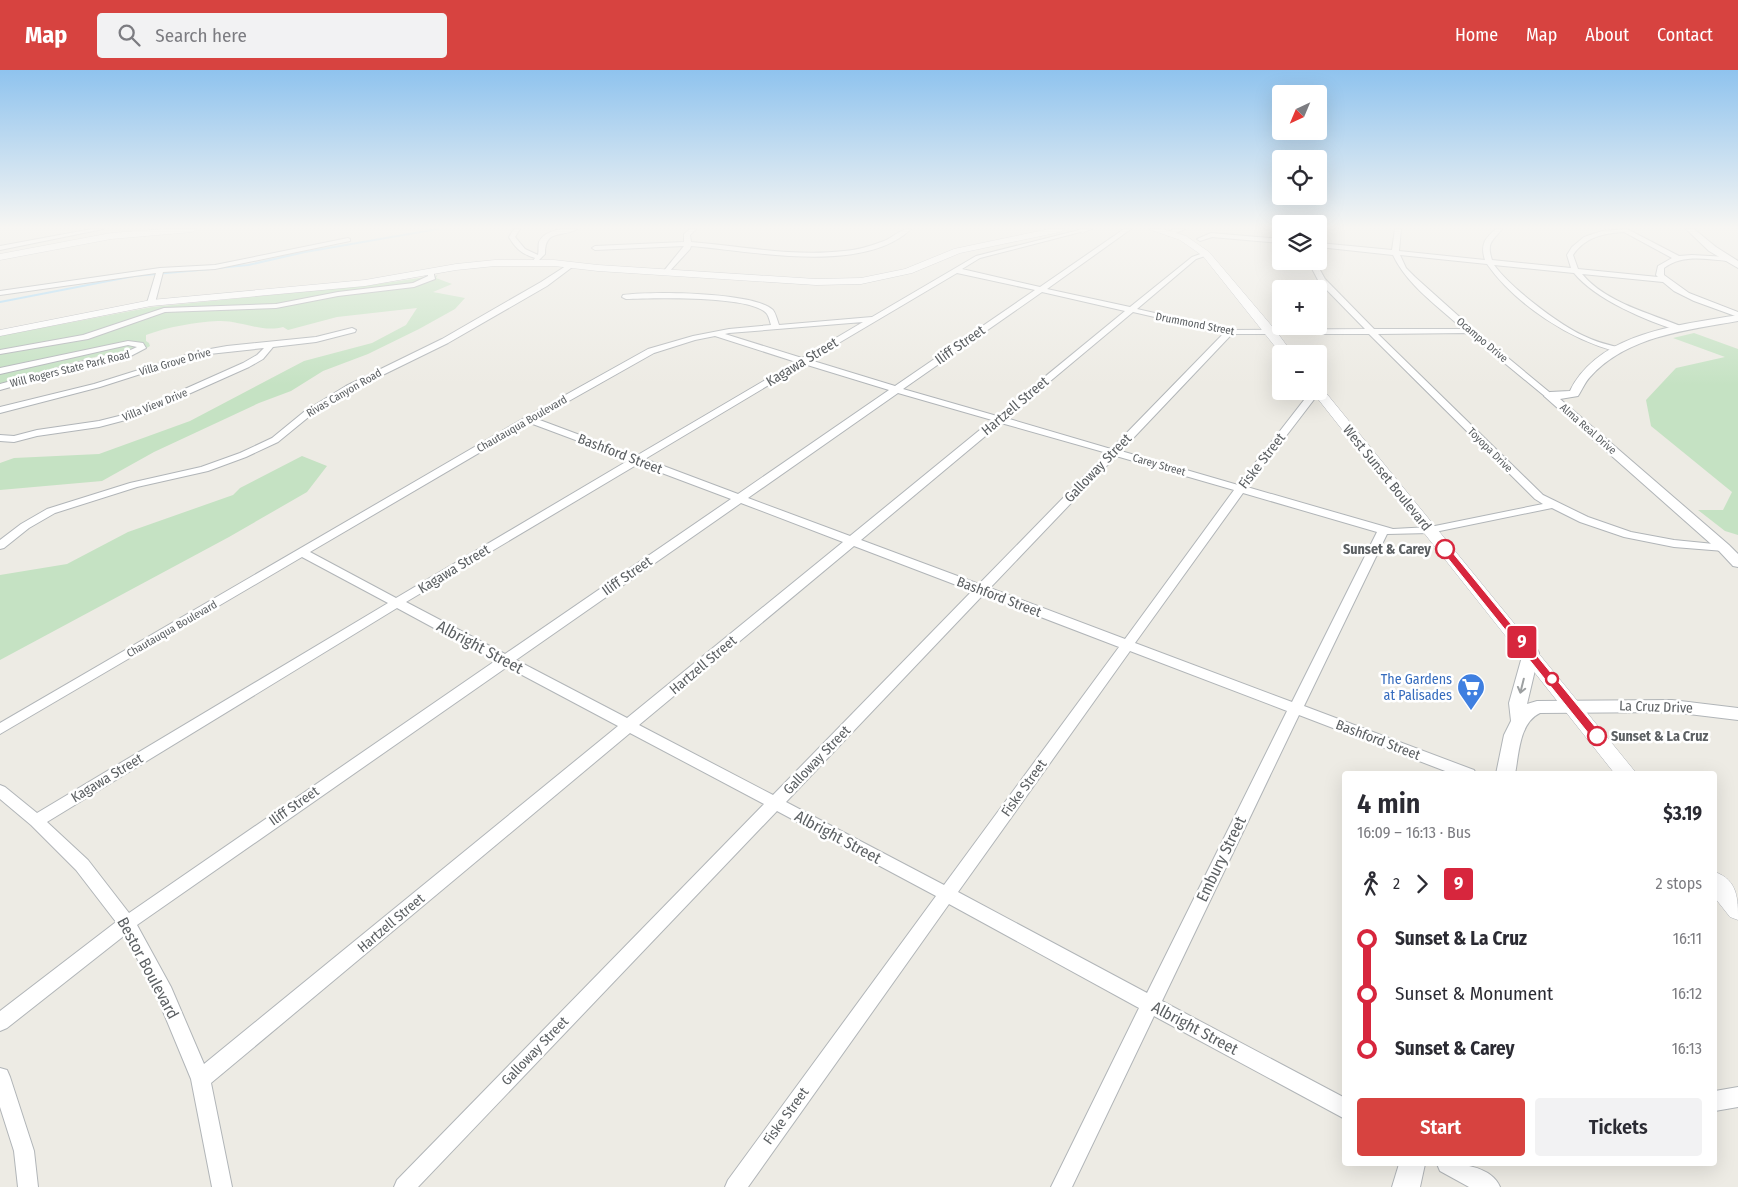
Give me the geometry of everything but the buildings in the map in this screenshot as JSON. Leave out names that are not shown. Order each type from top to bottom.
[{"type":"main road","points":[[0,333],[151,303],[376,281]]},
{"type":"main road","points":[[803,281],[855,281]]},
{"type":"main road","points":[[1229,281],[1272,333]]},
{"type":"main road","name":"West Sunset Boulevard","points":[[1324,400],[1531,653],[1624,771]]},
{"type":"main road","points":[[1717,883],[1738,910]]},
{"type":"street","points":[[0,293],[94,281]]},
{"type":"street","points":[[151,303],[157,281]]},
{"type":"street","name":"Will Rogers State Park Road","points":[[0,352],[85,337],[164,310],[276,306],[338,294],[414,285],[425,281]]},
{"type":"street","name":"Rivas Canyon Road","points":[[0,546],[25,526],[51,511],[134,485],[204,469],[275,440],[308,413],[349,388],[445,341],[502,306],[548,281]]},
{"type":"street","name":"Chautauqua Boulevard","points":[[0,729],[638,357],[677,342],[713,333],[775,326],[874,319],[937,281]]},
{"type":"street","name":"Drummond Street","points":[[1003,281],[1230,332],[1272,333]]},
{"type":"street","name":"Iliff Street","points":[[0,1022],[126,923],[1054,281]]},
{"type":"street","name":"Hartzell Street","points":[[201,1079],[1166,281]]},
{"type":"street","name":"Toyopa Drive","points":[[1323,281],[1539,497],[1592,524],[1634,537],[1724,548]]},
{"type":"street","name":"Ocampo Drive","points":[[1414,281],[1470,331],[1550,396]]},
{"type":"street","points":[[1503,281],[1574,334],[1618,350]]},
{"type":"street","points":[[1585,281],[1601,294],[1680,329]]},
{"type":"street","points":[[1667,281],[1687,294],[1738,316]]},
{"type":"street","points":[[626,296],[701,296],[741,301],[769,311],[775,326]]},
{"type":"street","name":"Alma Real Drive","points":[[1550,396],[1574,394],[1586,374],[1618,350],[1662,332],[1738,316]]},
{"type":"street","name":"Kagawa Street","points":[[36,821],[396,603],[874,319]]},
{"type":"street","name":"Villa Grove Drive","points":[[0,410],[70,393],[195,354],[321,340],[352,330]]},
{"type":"street","name":"Drummond Street","points":[[1327,332],[1470,331]]},
{"type":"street","name":"Galloway Street","points":[[404,1187],[1230,332]]},
{"type":"street","name":"Carey Street","points":[[713,333],[897,390],[1383,530],[1393,532],[1430,530],[1552,505]]},
{"type":"street","name":"Will Rogers State Park Road","points":[[0,371],[57,360],[117,345],[136,343],[142,348],[122,357],[84,364],[0,387]]},
{"type":"street","name":"Villa View Drive","points":[[0,438],[14,439],[37,433],[109,422],[134,415],[246,365],[260,357],[269,347]]},
{"type":"street","points":[[1574,394],[1578,399],[1588,429]]},
{"type":"street","name":"Alma Real Drive","points":[[1550,396],[1724,548],[1738,563]]},
{"type":"street","name":"Fiske Street","points":[[735,1187],[1240,489],[1310,400]]},
{"type":"street","name":"Bashford Street","points":[[529,419],[1461,771]]},
{"type":"street","name":"Embury Street","points":[[1061,1187],[1294,708],[1383,530]]},
{"type":"street","name":"Albright Street","points":[[303,553],[946,894],[1342,1107]]},
{"type":"street","points":[[1506,771],[1519,720],[1518,703],[1531,653]]},
{"type":"street","name":"La Cruz Drive","points":[[1519,720],[1530,709],[1537,707],[1573,706],[1672,706],[1738,714]]},
{"type":"street","name":"Bestor Boulevard","points":[[0,791],[36,821],[82,865],[126,923],[165,993],[201,1079],[222,1187]]},
{"type":"street","points":[[1717,882],[1738,892]]},
{"type":"street","points":[[0,1077],[24,1151],[28,1187]]},
{"type":"street","points":[[1717,1101],[1738,1097]]},
{"type":"street","points":[[1406,1187],[1411,1166]]},
{"type":"street","points":[[1451,1166],[1490,1187]]},
{"type":"green space","points":[[398,281],[444,281],[452,284],[433,292],[465,298],[455,309],[419,329],[368,354],[323,371],[291,391],[259,403],[154,452],[102,481],[0,490],[0,463],[14,458],[99,454],[190,421],[304,361],[372,343],[406,325],[417,308],[337,317],[288,330],[283,327],[267,328],[226,321],[182,325],[146,335],[146,341],[150,346],[137,354],[124,353],[89,358],[0,384],[0,336],[152,307]]},
{"type":"green space","points":[[1694,333],[1738,349],[1738,535],[1725,531],[1698,510],[1723,510],[1732,492],[1651,426],[1646,400],[1676,368],[1725,357],[1673,338]]},
{"type":"green space","points":[[302,456],[327,466],[307,492],[229,537],[0,660],[0,575],[67,564],[128,532],[233,495],[240,488]]},
{"type":"waterway","points":[[0,302],[108,281]]},
{"type":"bus line","name":"9","points":[[1445,549],[1597,736]]},
{"type":"place","name":"Sunset & Carey","points":[[1445,549]]},
{"type":"place","name":"The Gardens at Palisades","points":[[1471,711]]},
{"type":"place","name":"Sunset & La Cruz","points":[[1597,736]]}]
